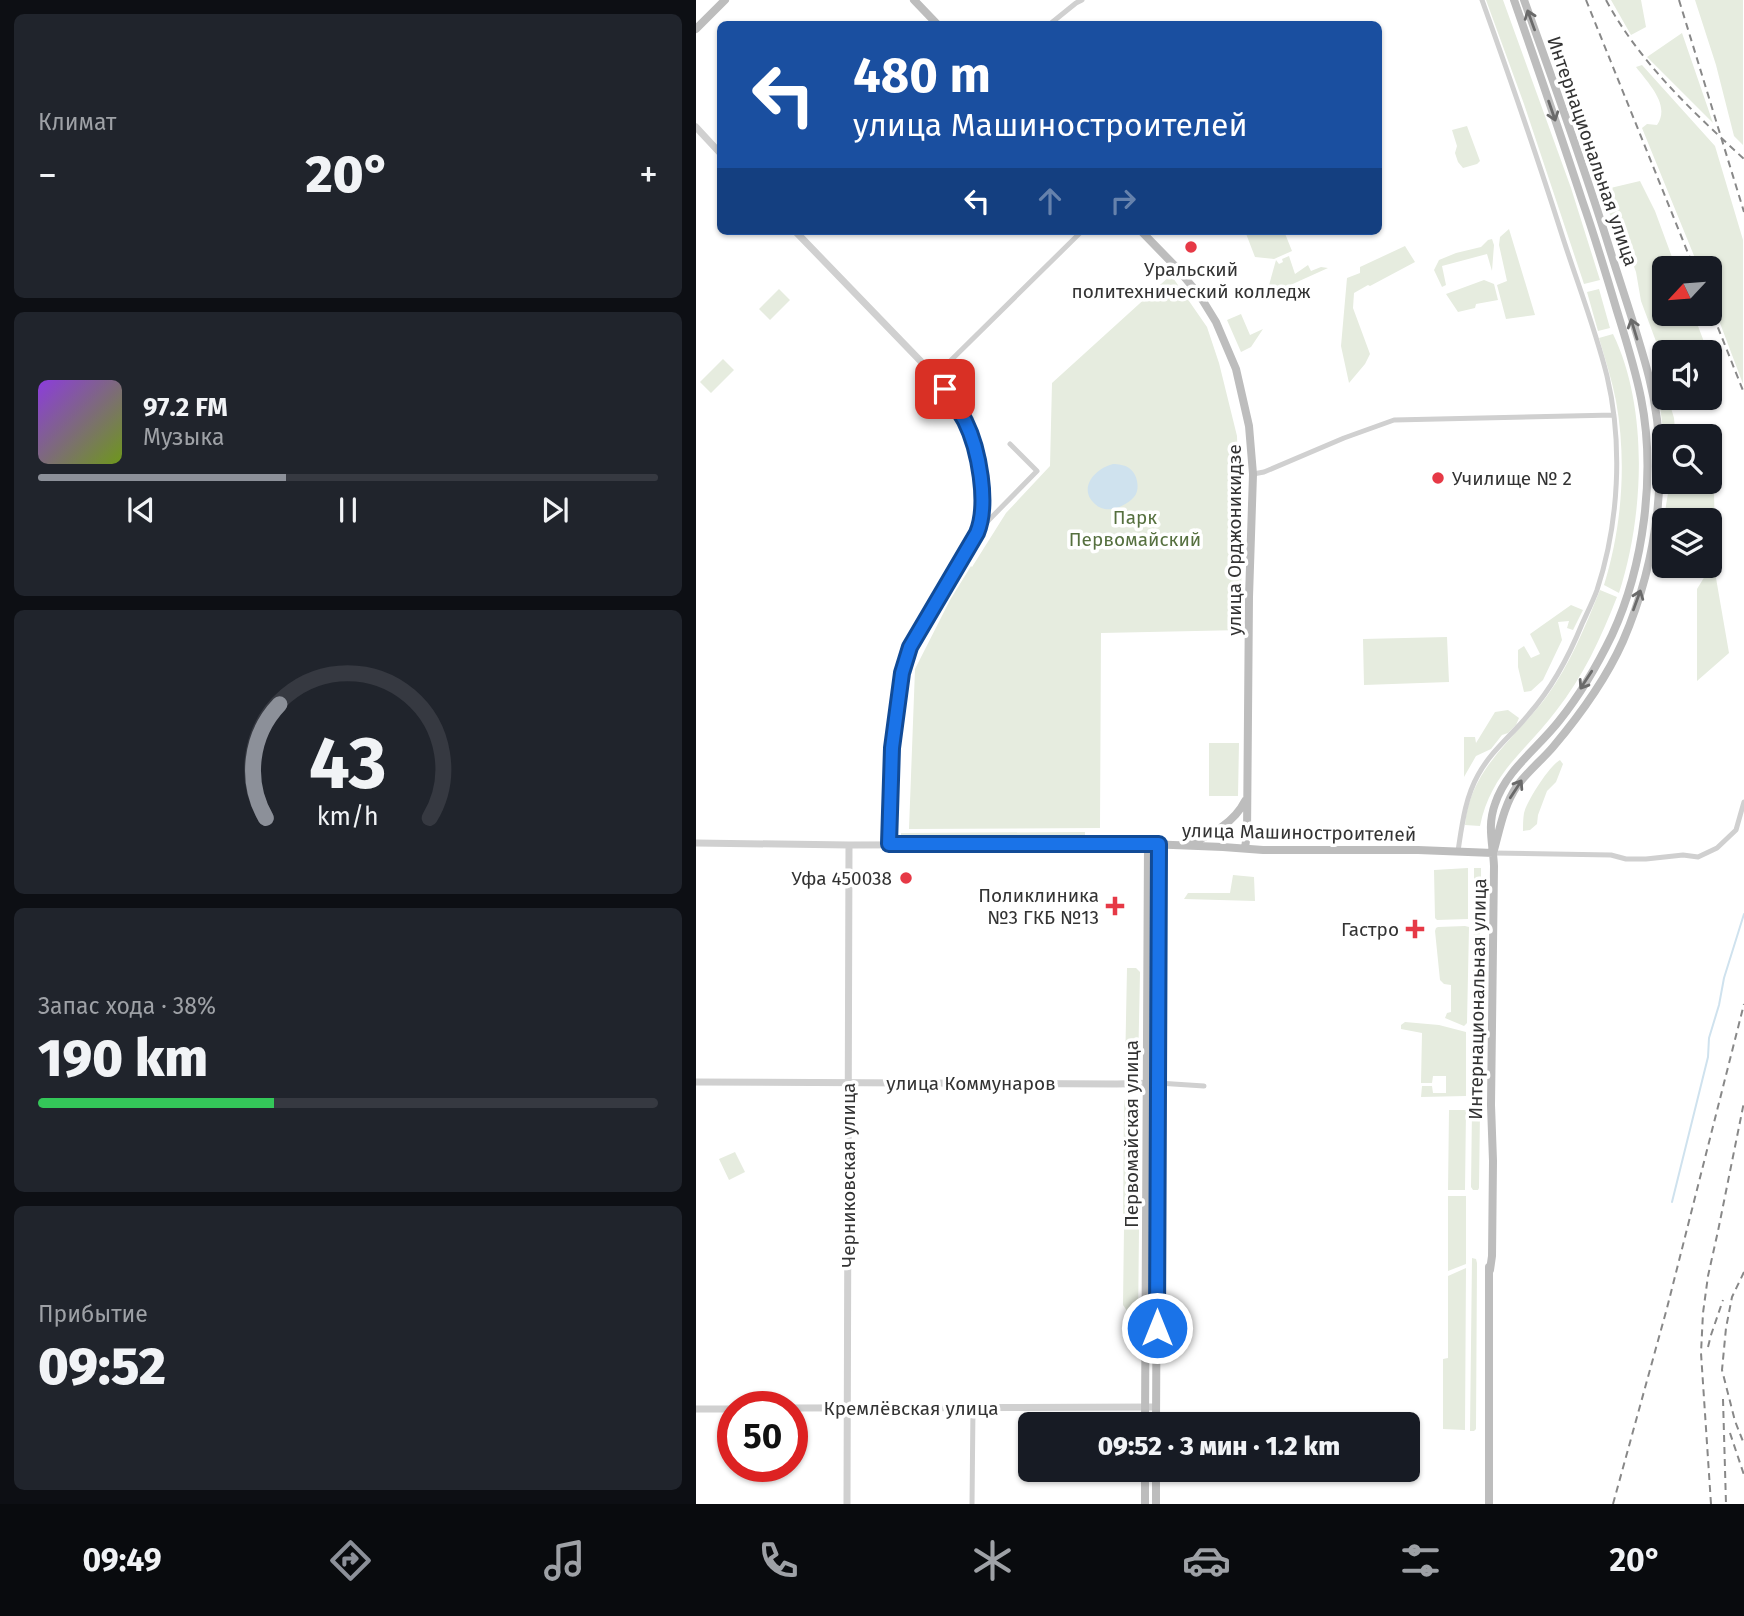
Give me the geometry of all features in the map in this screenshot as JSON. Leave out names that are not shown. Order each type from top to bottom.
[{"type":"main road","points":[[696,29],[725,0]]},
{"type":"main road","name":"Интернациональная улица","points":[[1489,1504],[1493,853],[1489,827],[1495,803],[1508,779],[1559,721],[1590,675],[1611,636],[1635,569],[1646,497],[1647,455],[1641,400],[1630,352],[1596,241],[1514,0]]},
{"type":"main road","name":"Интернациональная улица","points":[[1493,853],[1506,807],[1518,785],[1569,727],[1601,682],[1623,641],[1646,575],[1659,504],[1658,445],[1649,378],[1583,165],[1524,0]]},
{"type":"main road","points":[[919,2],[935,21]]},
{"type":"main road","name":"улица Орджоникидзе","points":[[1145,235],[1200,296],[1216,322],[1236,369],[1249,426],[1253,474],[1245,848]]},
{"type":"main road","points":[[1188,845],[1224,826],[1247,799]]},
{"type":"main road","name":"улица Машиностроителей","points":[[1148,844],[1263,850],[1493,853]]},
{"type":"main road","name":"Первомайская улица","points":[[1145,1412],[1148,844]]},
{"type":"main road","name":"Первомайская улица","points":[[1156,1412],[1159,844]]},
{"type":"main road","points":[[1145,1482],[1145,1504]]},
{"type":"main road","points":[[1156,1482],[1156,1504]]},
{"type":"street","points":[[1054,21],[1082,0]]},
{"type":"street","points":[[1458,851],[1467,801],[1477,776],[1489,756],[1551,686],[1573,647],[1596,592],[1614,507],[1616,461],[1614,415],[1595,335],[1522,112],[1482,0]]},
{"type":"street","points":[[696,127],[717,150]]},
{"type":"street","points":[[799,235],[935,376],[966,423],[982,483],[982,522],[910,647],[902,673],[892,748],[889,844]]},
{"type":"street","points":[[935,376],[1078,235]]},
{"type":"street","points":[[1253,474],[1394,420],[1614,415]]},
{"type":"street","points":[[977,533],[1037,471],[1010,444]]},
{"type":"street","name":"улица Машиностроителей","points":[[1493,853],[1611,855],[1626,859],[1683,855],[1698,857],[1717,848],[1736,830],[1744,802]]},
{"type":"street","name":"улица Машиностроителей","points":[[696,843],[1148,844]]},
{"type":"street","name":"Черниковская улица","points":[[847,1504],[849,845]]},
{"type":"street","name":"улица Коммунаров","points":[[696,1082],[1158,1083],[1204,1086]]},
{"type":"street","points":[[972,1504],[974,1407]]},
{"type":"street","name":"Кремлёвская улица","points":[[808,1408],[1156,1407]]},
{"type":"street","points":[[696,1409],[717,1409]]},
{"type":"green space","points":[[1486,0],[1503,0],[1571,188],[1600,280],[1584,284]]},
{"type":"green space","points":[[1611,0],[1641,0],[1646,27],[1631,35]]},
{"type":"green space","points":[[1695,0],[1743,0],[1743,145],[1734,136],[1716,65]]},
{"type":"green space","points":[[1682,33],[1713,123],[1647,57]]},
{"type":"green space","points":[[1642,65],[1715,146],[1743,240],[1743,384],[1721,326],[1722,256],[1694,256],[1642,128],[1647,124],[1657,125],[1661,117],[1660,102],[1636,67]]},
{"type":"green space","points":[[1467,126],[1480,161],[1463,168],[1455,153],[1457,146],[1452,130]]},
{"type":"green space","points":[[1640,181],[1655,211],[1672,256],[1652,256],[1652,326],[1698,326],[1703,340],[1655,340],[1641,301],[1636,272],[1622,234],[1607,210],[1602,190]]},
{"type":"green space","points":[[1509,229],[1535,315],[1506,319],[1497,285],[1507,281],[1499,245],[1500,237]]},
{"type":"green space","points":[[1247,235],[1286,235],[1292,251],[1274,259],[1255,257]]},
{"type":"green space","points":[[1492,239],[1492,271],[1487,254],[1442,266],[1446,285],[1442,287],[1434,270],[1439,260],[1481,247]]},
{"type":"green space","points":[[1405,246],[1415,262],[1354,293],[1353,308],[1370,354],[1349,383],[1341,346],[1347,278],[1360,273],[1360,267]]},
{"type":"green space","points":[[1289,256],[1295,274],[1308,265],[1311,271],[1321,267],[1328,268],[1266,296],[1276,260],[1279,264]]},
{"type":"green space","name":"Парк Первомайский","points":[[1171,275],[1207,327],[1237,436],[1243,630],[1101,633],[1100,828],[909,829],[915,669],[950,600],[1006,513],[1050,466],[1052,383]]},
{"type":"green space","points":[[1484,280],[1494,284],[1498,300],[1476,304],[1475,308],[1458,312],[1446,294]]},
{"type":"green space","points":[[779,289],[790,300],[770,320],[759,309]]},
{"type":"green space","points":[[1599,289],[1610,328],[1598,331],[1587,292]]},
{"type":"green space","points":[[1241,314],[1250,335],[1263,329],[1251,347],[1241,352],[1227,320]]},
{"type":"green space","points":[[1613,334],[1625,363],[1633,395],[1639,462],[1634,530],[1619,593],[1604,585],[1619,517],[1622,471],[1616,401],[1599,338]]},
{"type":"green space","points":[[723,359],[734,370],[711,393],[700,382]]},
{"type":"green space","points":[[1660,410],[1672,410],[1675,424],[1662,424]]},
{"type":"green space","points":[[1668,494],[1714,494],[1714,508],[1666,508]]},
{"type":"green space","points":[[1704,578],[1716,578],[1729,653],[1697,681],[1697,589]]},
{"type":"green space","points":[[1600,590],[1617,597],[1583,671],[1556,711],[1501,776],[1485,807],[1480,826],[1465,825],[1475,787],[1496,755],[1555,684],[1576,645]]},
{"type":"green space","points":[[1571,605],[1583,610],[1573,630],[1567,628],[1569,621],[1558,622],[1562,640],[1543,680],[1531,691],[1524,692],[1518,667],[1518,650],[1524,646],[1531,658],[1540,654],[1530,634]]},
{"type":"green space","points":[[1447,637],[1449,682],[1364,685],[1363,639]]},
{"type":"green space","points":[[1508,710],[1519,718],[1516,725],[1502,735],[1491,749],[1476,756],[1464,777],[1464,737],[1475,737],[1476,743],[1495,712]]},
{"type":"green space","points":[[1209,743],[1239,743],[1238,796],[1209,796]]},
{"type":"green space","points":[[1560,760],[1563,764],[1556,782],[1547,791],[1537,824],[1530,830],[1523,831],[1524,813],[1529,800]]},
{"type":"green space","points":[[1085,832],[1085,837],[901,838],[901,833]]},
{"type":"green space","points":[[1468,868],[1468,919],[1437,920],[1434,870]]},
{"type":"green space","points":[[1474,868],[1481,868],[1481,919],[1474,919]]},
{"type":"green space","points":[[1233,875],[1254,877],[1255,901],[1184,899],[1188,893],[1230,893]]},
{"type":"green space","points":[[1474,925],[1480,927],[1478,1026],[1472,1027]]},
{"type":"green space","points":[[1438,927],[1469,927],[1467,1023],[1464,1026],[1445,1018],[1447,1013],[1451,1012],[1451,985],[1440,980],[1435,931]]},
{"type":"green space","points":[[1127,968],[1136,968],[1140,972],[1138,1070],[1125,1070]]},
{"type":"green space","points":[[1405,1022],[1439,1025],[1466,1032],[1466,1096],[1421,1097],[1422,1086],[1432,1086],[1433,1093],[1446,1093],[1446,1076],[1433,1076],[1432,1083],[1421,1083],[1422,1033],[1401,1029]]},
{"type":"green space","points":[[1472,1033],[1478,1034],[1479,1037],[1480,1091],[1476,1094],[1471,1094]]},
{"type":"green space","points":[[1124,1100],[1139,1101],[1138,1224],[1123,1224]]},
{"type":"green space","points":[[1472,1109],[1480,1111],[1478,1190],[1471,1187]]},
{"type":"green space","points":[[1449,1110],[1466,1110],[1465,1190],[1448,1190]]},
{"type":"green space","points":[[735,1152],[745,1172],[729,1180],[719,1159]]},
{"type":"green space","points":[[1448,1196],[1466,1196],[1466,1264],[1448,1271]]},
{"type":"green space","points":[[1124,1228],[1139,1228],[1138,1327],[1123,1305]]},
{"type":"green space","points":[[1472,1258],[1476,1259],[1477,1263],[1476,1429],[1470,1431]]},
{"type":"green space","points":[[1466,1268],[1465,1430],[1443,1429],[1443,1359],[1448,1358],[1448,1276]]},
{"type":"water","points":[[1113,464],[1132,470],[1137,481],[1137,490],[1126,504],[1104,509],[1090,498],[1088,485],[1095,474]]},
{"type":"waterway","points":[[1672,1202],[1708,1057],[1709,1038],[1744,914]]},
{"type":"railway","points":[[1586,0],[1689,256]]},
{"type":"railway","points":[[1606,0],[1635,45],[1668,85],[1744,159]]},
{"type":"railway","points":[[1679,0],[1744,212]]},
{"type":"railway","points":[[1717,326],[1744,393]]},
{"type":"railway","points":[[1613,1504],[1667,1308],[1744,1004]]},
{"type":"railway","points":[[1711,1504],[1701,1353],[1703,1313],[1708,1276],[1744,1102]]},
{"type":"railway","points":[[1744,1272],[1732,1297],[1722,1370],[1744,1444]]},
{"type":"railway","points":[[1708,1347],[1723,1300]]},
{"type":"railway","points":[[1723,1399],[1726,1504]]},
{"type":"railway","points":[[1730,1433],[1744,1475]]},
{"type":"place","name":"Уральский политехнический колледж","points":[[1191,247]]},
{"type":"place","name":"Училище № 2","points":[[1438,478]]},
{"type":"place","name":"Уфа 450038","points":[[906,878]]},
{"type":"place","name":"Поликлиника №3 ГКБ №13","points":[[1115,906]]},
{"type":"place","name":"Гастро","points":[[1415,929]]},
{"type":"route","points":[[945,389],[966,423],[973,444],[982,483],[982,522],[910,647],[902,673],[892,748],[889,844],[1159,844],[1157,1328]]}]
